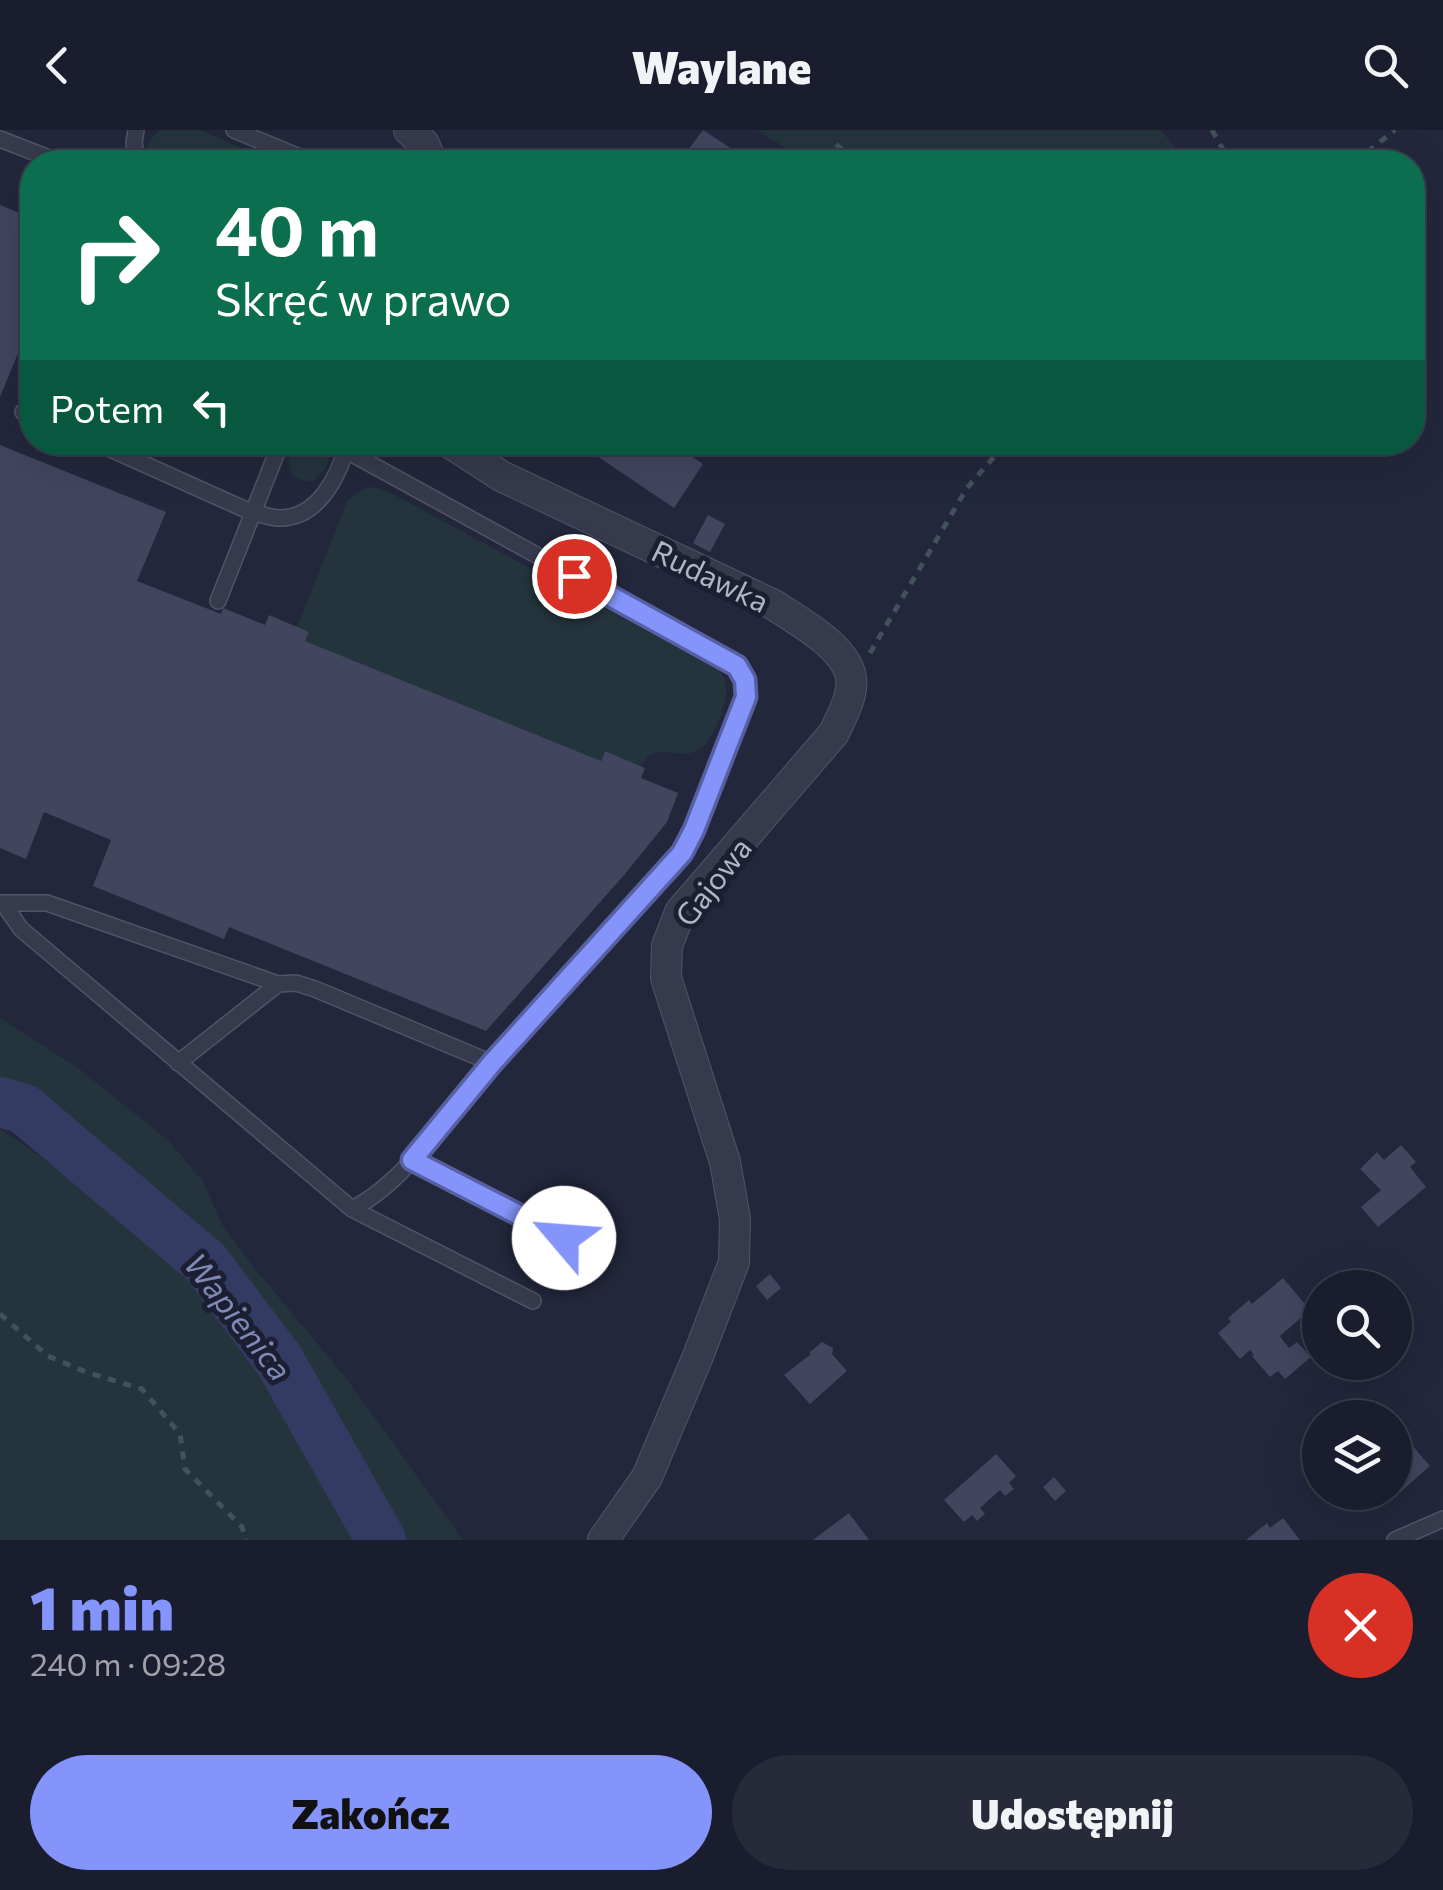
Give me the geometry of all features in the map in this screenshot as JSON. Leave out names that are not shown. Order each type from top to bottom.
[{"type":"street","points":[[408,130],[427,150]]},
{"type":"street","name":"Rudawka","points":[[468,455],[500,476],[774,605],[835,649],[850,674]]},
{"type":"street","name":"Gajowa","points":[[603,1540],[647,1477],[734,1262],[735,1219],[724,1162],[666,978],[666,946],[680,912],[834,732],[848,701],[850,674]]},
{"type":"lane","points":[[234,130],[283,150]]},
{"type":"lane","points":[[0,139],[28,150]]},
{"type":"lane","points":[[124,455],[253,513],[276,518],[291,516],[316,504],[328,492],[342,455]]},
{"type":"lane","points":[[218,601],[276,455]]},
{"type":"lane","points":[[352,1209],[392,1182],[492,1063],[682,853],[746,697],[745,680],[737,666],[362,455]]},
{"type":"lane","points":[[1,903],[47,902],[278,984],[296,983],[315,989],[492,1063]]},
{"type":"lane","points":[[1,903],[21,929],[352,1209],[533,1301]]},
{"type":"lane","points":[[178,1063],[278,984]]},
{"type":"lane","points":[[412,1160],[564,1238]]},
{"type":"lane","points":[[1395,1540],[1443,1519]]},
{"type":"path","points":[[1370,150],[1396,130]]},
{"type":"path","points":[[836,144],[843,150]]},
{"type":"path","points":[[850,674],[869,654],[967,488],[996,455]]},
{"type":"path","points":[[0,1314],[48,1356],[142,1390],[180,1434],[184,1469],[242,1527],[246,1540]]},
{"type":"shaded area","points":[[159,130],[201,130],[245,150],[147,150]]},
{"type":"shaded area","points":[[757,130],[1161,130],[1177,150],[789,150]]},
{"type":"shaded area","points":[[330,455],[326,468],[314,481],[293,475],[290,458]]},
{"type":"shaded area","points":[[374,487],[719,670],[726,683],[725,701],[704,746],[691,753],[653,753],[641,766],[605,751],[601,761],[305,641],[309,632],[297,627],[347,502]]},
{"type":"shaded area","points":[[0,1018],[78,1068],[169,1141],[204,1183],[221,1223],[346,1378],[463,1540],[398,1540],[300,1358],[224,1256],[100,1143],[28,1094],[0,1084]]},
{"type":"shaded area","points":[[0,1129],[95,1194],[177,1268],[255,1353],[356,1540],[0,1540]]},
{"type":"building","points":[[703,130],[732,149],[731,150],[688,150]]},
{"type":"building","points":[[0,205],[20,213],[20,348],[0,397]]},
{"type":"building","points":[[0,445],[166,512],[137,581],[221,614],[223,608],[265,625],[269,615],[309,632],[305,641],[601,761],[605,751],[645,768],[641,778],[678,793],[667,822],[486,1031],[229,927],[224,939],[93,886],[111,840],[44,812],[26,859],[0,848]]},
{"type":"building","points":[[595,455],[690,455],[703,464],[674,508]]},
{"type":"building","points":[[708,515],[725,524],[710,552],[693,543]]},
{"type":"building","points":[[1401,1145],[1416,1162],[1410,1167],[1426,1187],[1378,1227],[1361,1207],[1381,1190],[1360,1169],[1377,1152],[1384,1160]]},
{"type":"building","points":[[770,1274],[781,1288],[767,1300],[756,1286]]},
{"type":"building","points":[[1283,1278],[1302,1301],[1302,1317],[1280,1336],[1289,1348],[1297,1342],[1302,1347],[1302,1365],[1285,1379],[1278,1371],[1270,1377],[1250,1350],[1240,1359],[1218,1333],[1249,1300],[1252,1304]]},
{"type":"building","points":[[822,1342],[833,1348],[832,1354],[847,1371],[810,1404],[784,1375]]},
{"type":"building","points":[[1412,1445],[1430,1466],[1412,1482]]},
{"type":"building","points":[[996,1454],[1016,1476],[1009,1483],[1014,1489],[1005,1496],[1000,1490],[980,1508],[985,1514],[977,1521],[972,1515],[964,1522],[944,1500]]},
{"type":"building","points":[[1054,1477],[1066,1491],[1055,1501],[1043,1487]]},
{"type":"building","points":[[849,1513],[869,1540],[813,1540]]},
{"type":"building","points":[[1283,1518],[1300,1540],[1246,1540],[1267,1523],[1270,1528]]},
{"type":"waterway","name":"Wapienica","points":[[0,1102],[24,1109],[205,1262],[279,1360],[381,1540]]},
{"type":"route","points":[[564,1238],[412,1160],[492,1063],[682,853],[746,697],[745,680],[737,666],[574,576]]}]
